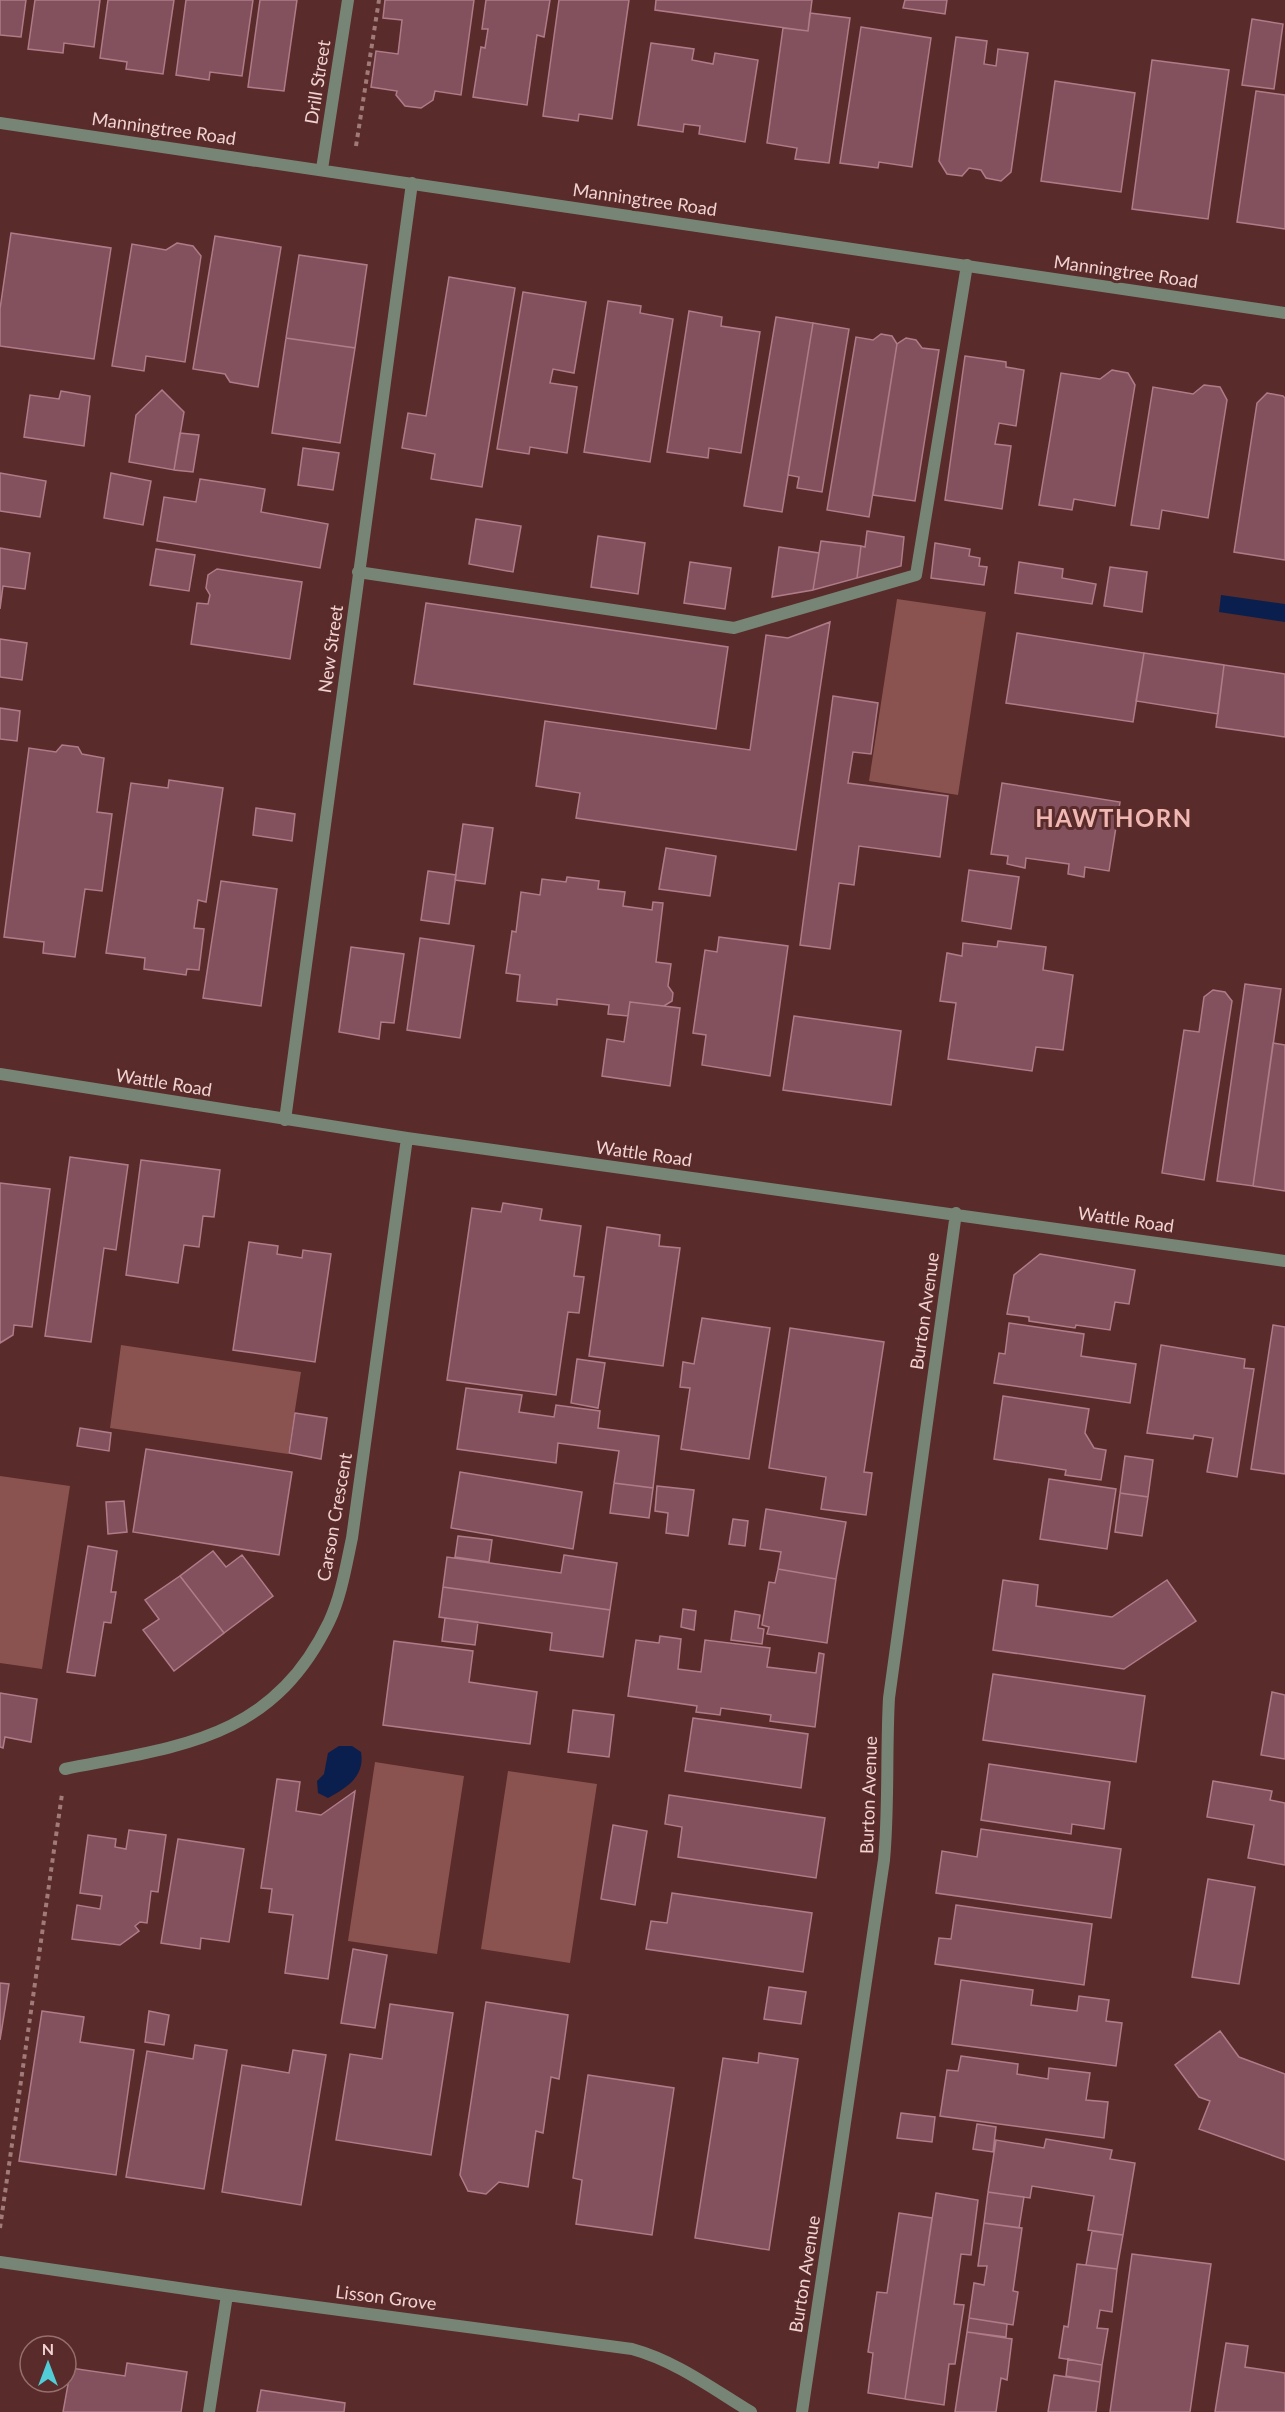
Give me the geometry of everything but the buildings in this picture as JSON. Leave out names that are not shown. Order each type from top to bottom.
[{"type":"street","name":"Drill Street","points":[[322,169],[348,0]]},
{"type":"street","name":"Manningtree Road","points":[[0,123],[1285,313]]},
{"type":"street","name":"New Street","points":[[285,1120],[412,183]]},
{"type":"street","points":[[358,572],[734,628],[916,575],[966,265]]},
{"type":"street","name":"Wattle Road","points":[[0,1074],[407,1138],[956,1213],[1285,1261]]},
{"type":"street","name":"Carson Crescent","points":[[65,1769],[180,1746],[213,1734],[260,1710],[282,1692],[309,1659],[330,1621],[343,1580],[352,1538],[407,1138]]},
{"type":"street","name":"Burton Avenue","points":[[802,2412],[884,1860],[888,1815],[887,1739],[890,1698],[956,1213]]},
{"type":"street","name":"Lisson Grove","points":[[0,2262],[632,2349],[669,2362],[751,2412]]},
{"type":"street","points":[[209,2412],[227,2295]]},
{"type":"path","points":[[356,146],[379,0]]},
{"type":"path","points":[[0,2228],[65,1769]]},
{"type":"shaded area","points":[[897,599],[986,612],[958,795],[869,781]]},
{"type":"shaded area","points":[[121,1345],[301,1372],[288,1454],[110,1428]]},
{"type":"shaded area","points":[[0,1476],[70,1486],[42,1669],[0,1663]]},
{"type":"shaded area","points":[[375,1762],[464,1776],[437,1954],[348,1941]]},
{"type":"shaded area","points":[[508,1771],[597,1784],[570,1963],[481,1949]]},
{"type":"water","points":[[1221,595],[1285,604],[1285,622],[1219,612]]},
{"type":"water","points":[[339,1746],[352,1746],[361,1752],[362,1760],[354,1780],[328,1798],[318,1793],[317,1781],[324,1774],[328,1753]]},
{"type":"district","name":"HAWTHORN","points":[[1114,817]]}]
